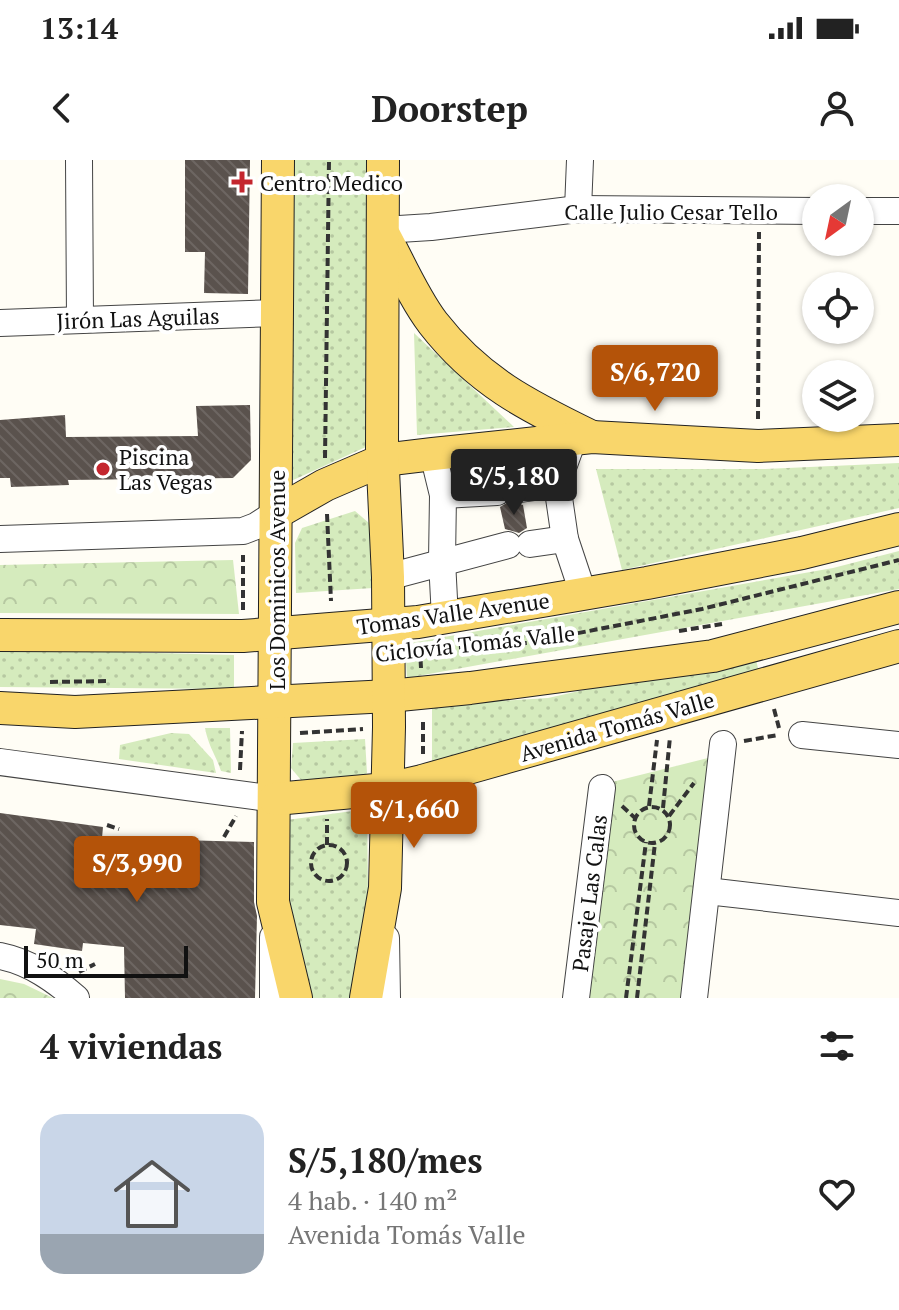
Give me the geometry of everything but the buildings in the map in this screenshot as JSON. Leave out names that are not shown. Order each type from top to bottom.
[{"type":"main road","name":"Los Dominicos Avenue","points":[[278,160],[273,902],[296,998]]},
{"type":"main road","points":[[366,998],[385,888],[388,577],[383,460],[383,160]]},
{"type":"main road","points":[[383,232],[432,322],[477,372],[582,439]]},
{"type":"main road","points":[[276,513],[325,485],[383,460],[433,454],[582,439],[758,446],[899,440]]},
{"type":"main road","name":"Tomas Valle Avenue","points":[[0,635],[275,635],[388,625],[445,618],[802,553],[899,529]]},
{"type":"main road","points":[[0,708],[75,712],[275,701],[388,682],[713,656],[899,607]]},
{"type":"main road","name":"Avenida Tomás Valle","points":[[275,799],[387,789],[899,646]]},
{"type":"street","points":[[79,160],[80,320]]},
{"type":"street","points":[[578,209],[580,160]]},
{"type":"street","name":"Calle Julio Cesar Tello","points":[[383,232],[578,209],[802,211]]},
{"type":"street","points":[[874,211],[899,211]]},
{"type":"street","name":"Jirón Las Aguilas","points":[[0,323],[277,313]]},
{"type":"street","points":[[582,439],[557,484],[565,539],[583,593]]},
{"type":"street","points":[[433,454],[443,495],[445,618]]},
{"type":"street","points":[[443,495],[557,484]]},
{"type":"street","points":[[0,539],[243,531],[276,513]]},
{"type":"street","points":[[388,577],[442,561],[565,539]]},
{"type":"street","points":[[802,735],[899,745]]},
{"type":"street","points":[[694,998],[723,744]]},
{"type":"street","name":"Avenida Tomás Valle","points":[[0,762],[275,799]]},
{"type":"street","name":"Pasaje Las Calas","points":[[576,998],[602,788]]},
{"type":"street","points":[[385,888],[387,998]]},
{"type":"street","points":[[707,891],[899,913]]},
{"type":"street","points":[[273,902],[273,998]]},
{"type":"street","points":[[0,956],[20,960],[67,990]]},
{"type":"path","points":[[329,160],[325,485],[331,601]]},
{"type":"path","points":[[758,446],[759,210]]},
{"type":"path","points":[[243,615],[244,541]]},
{"type":"path","points":[[671,633],[733,622]]},
{"type":"path","points":[[419,641],[422,675]]},
{"type":"path","name":"Ciclovía Tomás Valle","points":[[388,682],[421,667]]},
{"type":"path","points":[[45,682],[121,681]]},
{"type":"path","points":[[649,807],[666,712]]},
{"type":"path","points":[[663,810],[666,712]]},
{"type":"path","points":[[422,768],[423,715]]},
{"type":"path","points":[[240,780],[241,725]]},
{"type":"path","points":[[288,734],[366,729]]},
{"type":"path","points":[[723,744],[781,734],[802,735]]},
{"type":"path","points":[[649,807],[663,810],[669,816],[671,827],[666,838],[655,843],[646,842],[637,835],[634,824],[638,812],[649,807]]},
{"type":"path","points":[[327,809],[327,845]]},
{"type":"path","points":[[224,837],[235,816]]},
{"type":"path","points":[[107,825],[119,829]]},
{"type":"path","points":[[626,998],[646,842]]},
{"type":"path","points":[[637,998],[655,843]]},
{"type":"path","points":[[327,845],[338,847],[347,860],[341,877],[330,881],[318,877],[310,861],[316,850],[327,845]]},
{"type":"green space","points":[[291,160],[368,160],[368,446],[291,481]]},
{"type":"green space","points":[[414,333],[514,427],[417,435]]},
{"type":"green space","points":[[899,463],[899,508],[622,570],[596,469],[765,469]]},
{"type":"green space","points":[[355,511],[369,523],[373,588],[296,593],[295,543],[302,528]]},
{"type":"green space","points":[[899,551],[899,589],[407,678],[405,644],[833,568]]},
{"type":"green space","points":[[233,560],[239,614],[0,613],[0,565]]},
{"type":"green space","points":[[0,649],[234,655],[234,689],[0,687]]},
{"type":"green space","points":[[754,652],[759,672],[432,767],[432,705],[548,698]]},
{"type":"green space","points":[[205,728],[230,728],[231,773],[221,771]]},
{"type":"green space","points":[[171,733],[189,734],[213,760],[216,773],[119,759],[120,745]]},
{"type":"green space","points":[[365,739],[367,773],[357,782],[301,780],[291,768],[293,743]]},
{"type":"green space","points":[[716,756],[686,998],[582,998],[608,783]]},
{"type":"green space","points":[[367,809],[368,895],[355,998],[309,998],[290,917],[287,820]]},
{"type":"green space","points":[[0,979],[24,984],[53,998],[0,998]]},
{"type":"place","name":"Centro Medico","points":[[242,182]]},
{"type":"place","name":"Piscina Las Vegas","points":[[103,469]]}]
